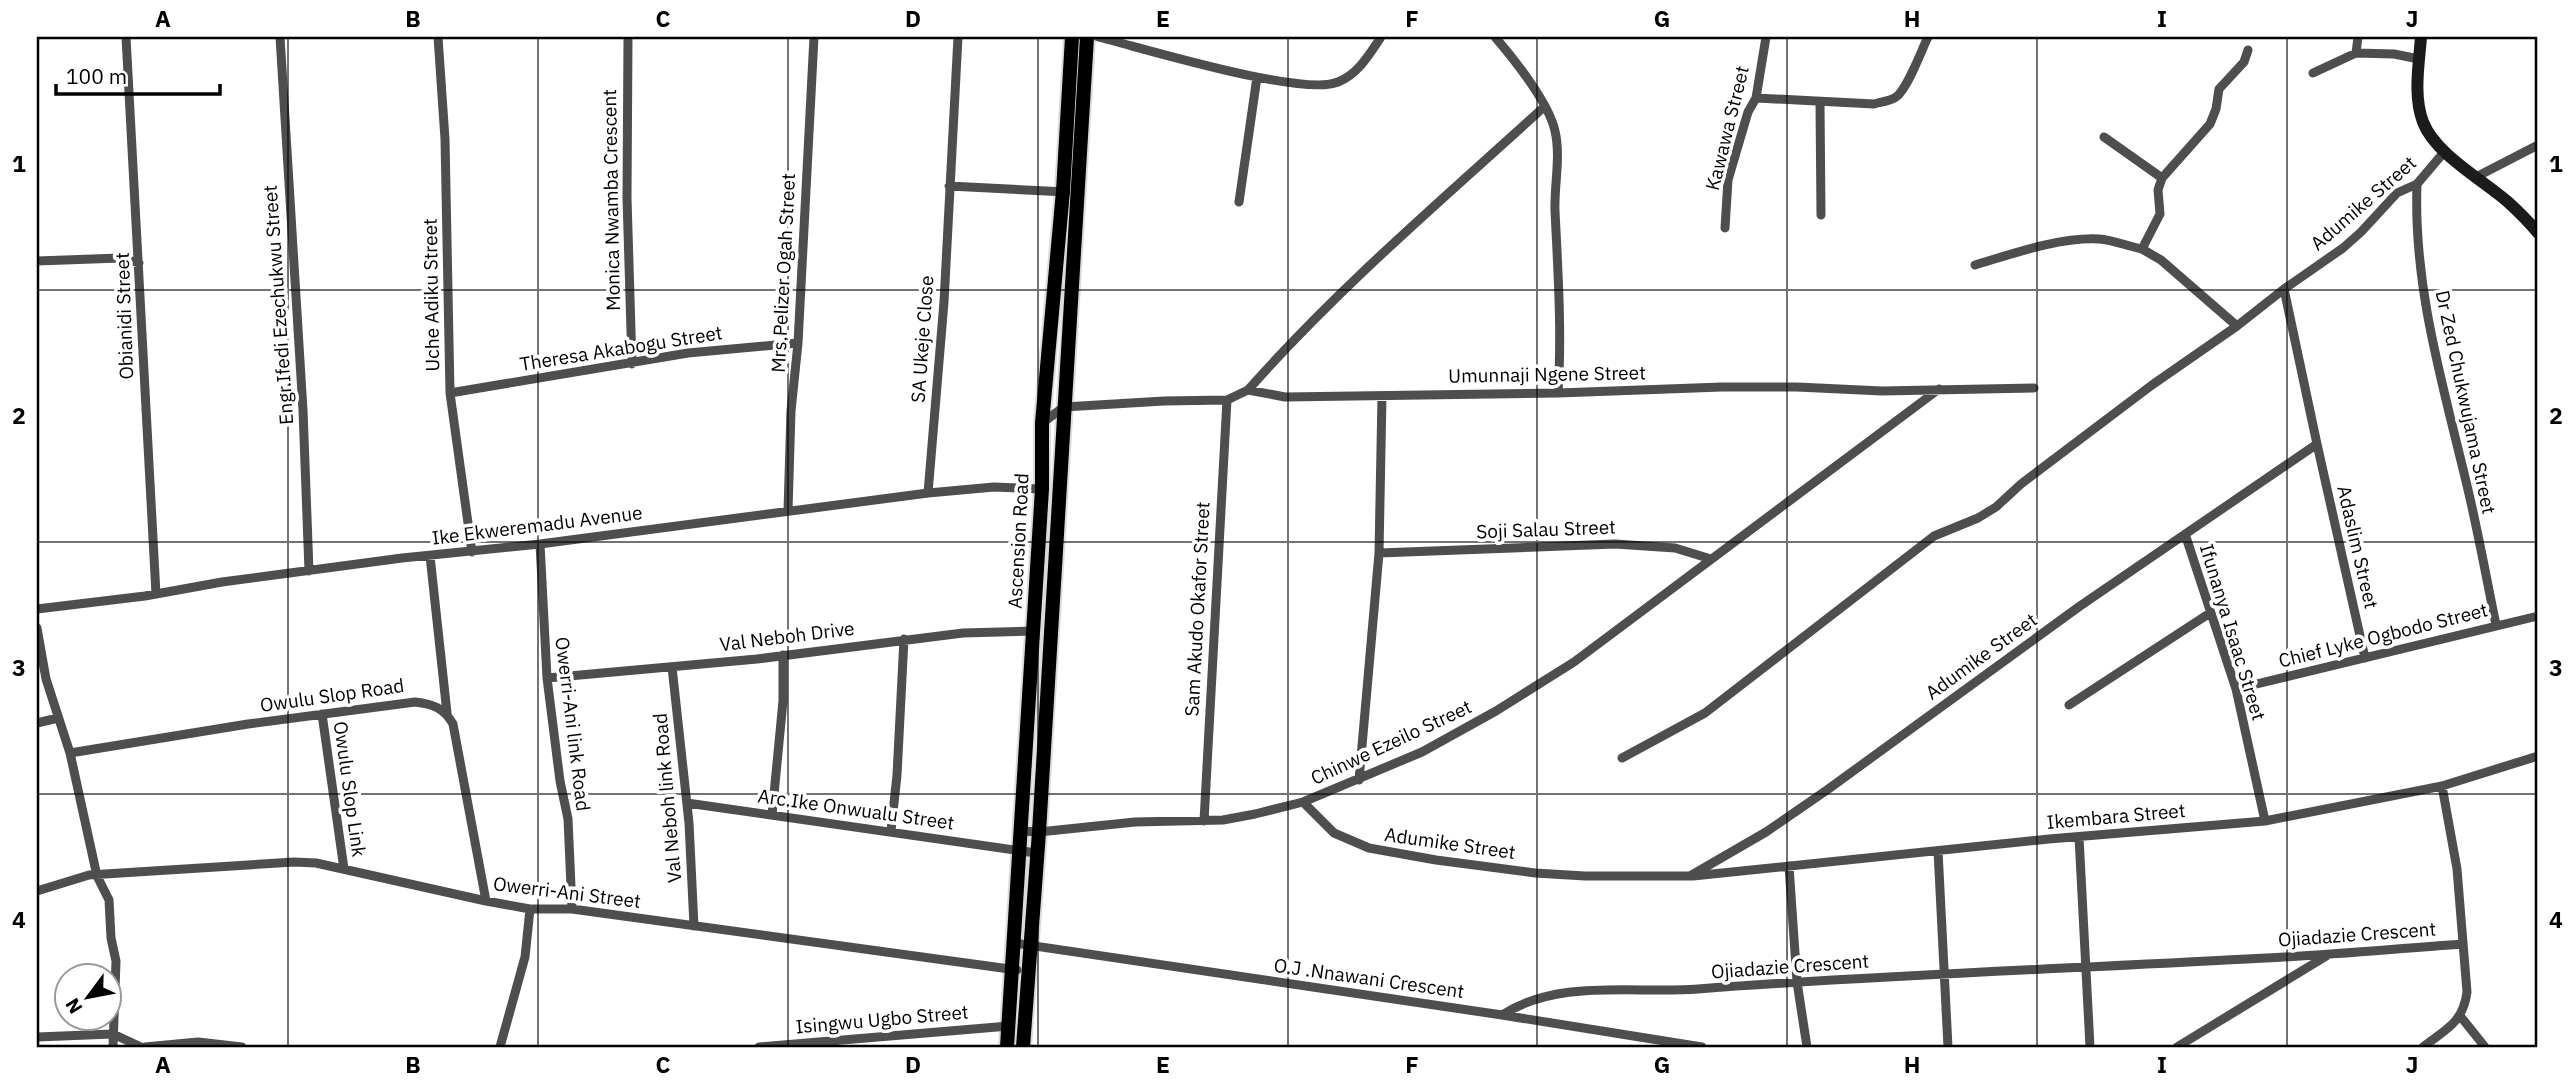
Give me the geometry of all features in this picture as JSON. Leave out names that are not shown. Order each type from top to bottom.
[{"type":"main road","name":"Ascension Road","points":[[1023,1047],[1039,832],[1064,407],[1072,37]]},
{"type":"main road","name":"Ascension Road","points":[[1007,1047],[1042,489],[1042,423],[1087,37]]},
{"type":"main road","points":[[2421,37],[2418,99],[2422,121],[2427,131],[2476,177],[2509,202],[2538,233]]},
{"type":"street","name":"Obianidi Street","points":[[126,37],[156,594]]},
{"type":"street","name":"Engr.Ifedi Ezechukwu Street","points":[[280,37],[303,410],[309,571]]},
{"type":"street","name":"Uche Adiku Street","points":[[438,37],[445,139],[450,393],[472,552]]},
{"type":"street","name":"Monica Nwamba Crescent","points":[[628,37],[627,198],[632,364]]},
{"type":"street","name":"Mrs.Pelizer Ogah Street","points":[[788,511],[791,411],[798,343],[814,37]]},
{"type":"street","name":"SA Ukeje Close","points":[[928,494],[944,302],[958,37]]},
{"type":"street","points":[[1098,37],[1257,77],[1319,86],[1335,83],[1349,76],[1363,64],[1381,37]]},
{"type":"street","points":[[1495,37],[1525,75],[1545,107],[1555,130],[1559,286],[1558,393]]},
{"type":"street","name":"Kawawa Street","points":[[1724,228],[1728,180],[1748,112],[1756,98],[1766,37]]},
{"type":"street","points":[[1756,98],[1874,104],[1896,97],[1927,37]]},
{"type":"street","points":[[2356,53],[2358,37]]},
{"type":"street","points":[[2142,249],[2160,214],[2158,190],[2162,178],[2210,124],[2219,89],[2244,62],[2248,50]]},
{"type":"street","points":[[2313,72],[2356,53],[2394,54],[2419,59]]},
{"type":"street","points":[[1238,202],[1257,77]]},
{"type":"street","points":[[1820,102],[1821,215]]},
{"type":"street","points":[[1042,423],[1064,407],[1227,400],[1248,390],[1302,330],[1351,282],[1545,107]]},
{"type":"street","points":[[2104,137],[2162,178]]},
{"type":"street","points":[[2476,177],[2538,145]]},
{"type":"street","name":"Adumike Street","points":[[1622,758],[1705,713],[1934,537],[1996,507],[2021,484],[2152,385],[2343,248],[2397,193],[2417,184],[2445,150]]},
{"type":"street","name":"Dr Zed Chukwujama Street","points":[[2417,184],[2415,225],[2418,260],[2434,353],[2469,495],[2496,625]]},
{"type":"street","points":[[949,186],[1069,192]]},
{"type":"street","points":[[1975,265],[2027,250],[2090,239],[2110,241],[2142,249],[2161,260],[2237,326]]},
{"type":"street","points":[[37,261],[120,258],[139,263]]},
{"type":"street","points":[[2284,289],[2317,444]]},
{"type":"street","name":"Theresa Akabogu Street","points":[[450,393],[688,353],[798,343]]},
{"type":"street","name":"Umunnaji Ngene Street","points":[[1248,390],[1285,397],[1558,393],[1722,387],[1882,391],[2034,388]]},
{"type":"street","name":"Chinwe Ezeilo Street","points":[[1021,831],[1039,832],[1135,822],[1204,821],[1245,816],[1303,802],[1422,752],[1496,711],[1574,662],[1939,389]]},
{"type":"street","points":[[1359,780],[1380,553],[1382,396]]},
{"type":"street","name":"Sam Akudo Okafor Street","points":[[1204,821],[1227,400]]},
{"type":"street","name":"Adumike Street","points":[[1303,802],[1334,833],[1369,848],[1535,873],[1690,876],[1766,832],[1827,790],[2080,606],[2317,444]]},
{"type":"street","name":"Adaslim Street","points":[[2317,444],[2365,658]]},
{"type":"street","name":"Ike Ekweremadu Avenue","points":[[37,609],[156,594],[222,582],[928,494],[994,487],[1042,489]]},
{"type":"street","name":"Ifunanya Isaac Street","points":[[2185,534],[2236,689],[2264,821]]},
{"type":"street","name":"Owerri-Ani link Road","points":[[540,544],[547,678],[560,781],[568,819],[572,909]]},
{"type":"street","name":"Soji Salau Street","points":[[1380,553],[1615,544],[1675,548],[1711,559]]},
{"type":"street","points":[[430,556],[447,713],[453,724],[486,901]]},
{"type":"street","points":[[2070,705],[2210,613]]},
{"type":"street","name":"Chief Lyke Ogbodo Street","points":[[2236,689],[2538,616]]},
{"type":"street","points":[[37,628],[46,679],[70,753],[97,876],[108,900],[116,961],[113,1047]]},
{"type":"street","name":"Val Neboh Drive","points":[[547,678],[783,656],[963,632],[1032,631]]},
{"type":"street","points":[[891,831],[898,763],[904,639]]},
{"type":"street","points":[[772,815],[783,701],[783,656]]},
{"type":"street","name":"Val Neboh link Road","points":[[673,667],[687,803],[694,926]]},
{"type":"street","name":"Owulu Slop Road","points":[[70,753],[415,702],[438,707],[447,713]]},
{"type":"street","name":"Owulu Slop Link","points":[[322,714],[344,869]]},
{"type":"street","points":[[37,723],[58,719]]},
{"type":"street","name":"Ikembara Street","points":[[1690,876],[2264,821],[2442,786],[2538,756]]},
{"type":"street","points":[[2423,1047],[2461,1017],[2467,992],[2457,870],[2442,786]]},
{"type":"street","name":"Arc.Ike Onwualu Street","points":[[687,803],[1036,853]]},
{"type":"street","points":[[2079,838],[2090,1047]]},
{"type":"street","points":[[1938,851],[1948,1047]]},
{"type":"street","name":"Owerri-Ani Street","points":[[37,891],[89,875],[294,862],[316,863],[530,909],[572,909],[1028,971]]},
{"type":"street","points":[[1789,866],[1797,982],[1807,1047]]},
{"type":"street","points":[[500,1047],[525,957],[530,909]]},
{"type":"street","name":"O.J .Nnawani Crescent","points":[[1014,943],[1702,1047]]},
{"type":"street","name":"Ojiadazie Crescent","points":[[1502,1015],[1524,1002],[1598,989],[1680,991],[2463,944]]},
{"type":"street","points":[[2177,1047],[2332,953]]},
{"type":"street","points":[[2461,1017],[2484,1047]]},
{"type":"street","name":"Isingwu Ugbo Street","points":[[759,1047],[1009,1026]]},
{"type":"street","points":[[37,1037],[113,1034],[143,1047],[198,1042],[242,1047]]}]
